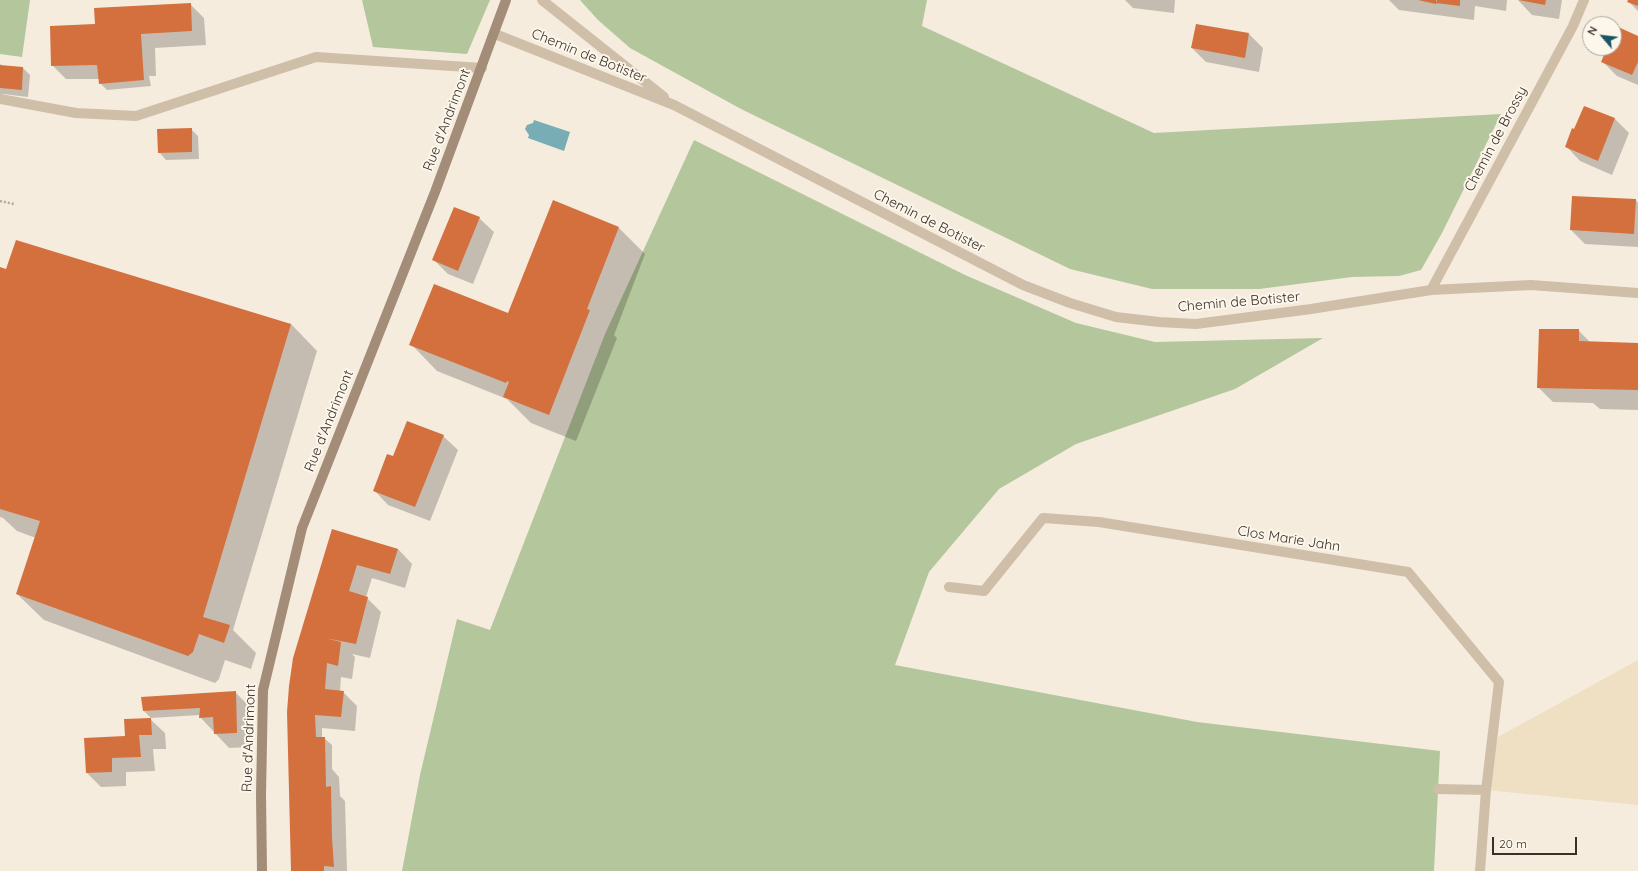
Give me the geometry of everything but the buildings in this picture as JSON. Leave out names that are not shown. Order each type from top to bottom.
[{"type":"street","name":"Rue d'Andrimont","points":[[262,871],[261,795],[263,690],[302,528],[435,192],[495,34],[506,0]]},
{"type":"street","name":"Chemin de Botister","points":[[542,0],[674,105]]},
{"type":"street","name":"Chemin de Brossy","points":[[1431,290],[1574,26],[1584,0]]},
{"type":"street","name":"Chemin de Botister","points":[[495,34],[674,105],[1023,285],[1070,303],[1116,317],[1159,322],[1196,324],[1311,310],[1431,290],[1531,285],[1638,293]]},
{"type":"street","points":[[0,99],[76,113],[136,116],[316,57],[482,68]]},
{"type":"street","name":"Clos Marie Jahn","points":[[949,587],[984,591],[1043,518],[1099,522],[1408,572],[1499,682],[1486,790]]},
{"type":"street","points":[[1438,789],[1486,790],[1480,871]]},
{"type":"path","points":[[0,201],[14,204]]},
{"type":"green space","points":[[0,0],[30,0],[22,57],[0,54]]},
{"type":"green space","points":[[362,0],[490,0],[467,54],[373,47]]},
{"type":"green space","points":[[580,0],[927,0],[922,26],[1154,133],[1501,114],[1442,233],[1421,270],[1399,276],[1352,277],[1259,289],[1152,289],[1070,269],[741,109],[630,48],[598,20]]},
{"type":"green space","points":[[694,140],[965,275],[1076,323],[1155,342],[1323,338],[1235,389],[1076,444],[999,489],[929,572],[895,665],[1197,722],[1440,751],[1434,871],[402,871],[420,775],[457,619],[490,630],[605,334]]},
{"type":"shaded area","points":[[1638,660],[1638,805],[1486,790],[1498,737]]},
{"type":"water","points":[[534,120],[570,132],[564,151],[528,138],[529,135],[525,129],[527,125],[533,123]]}]
